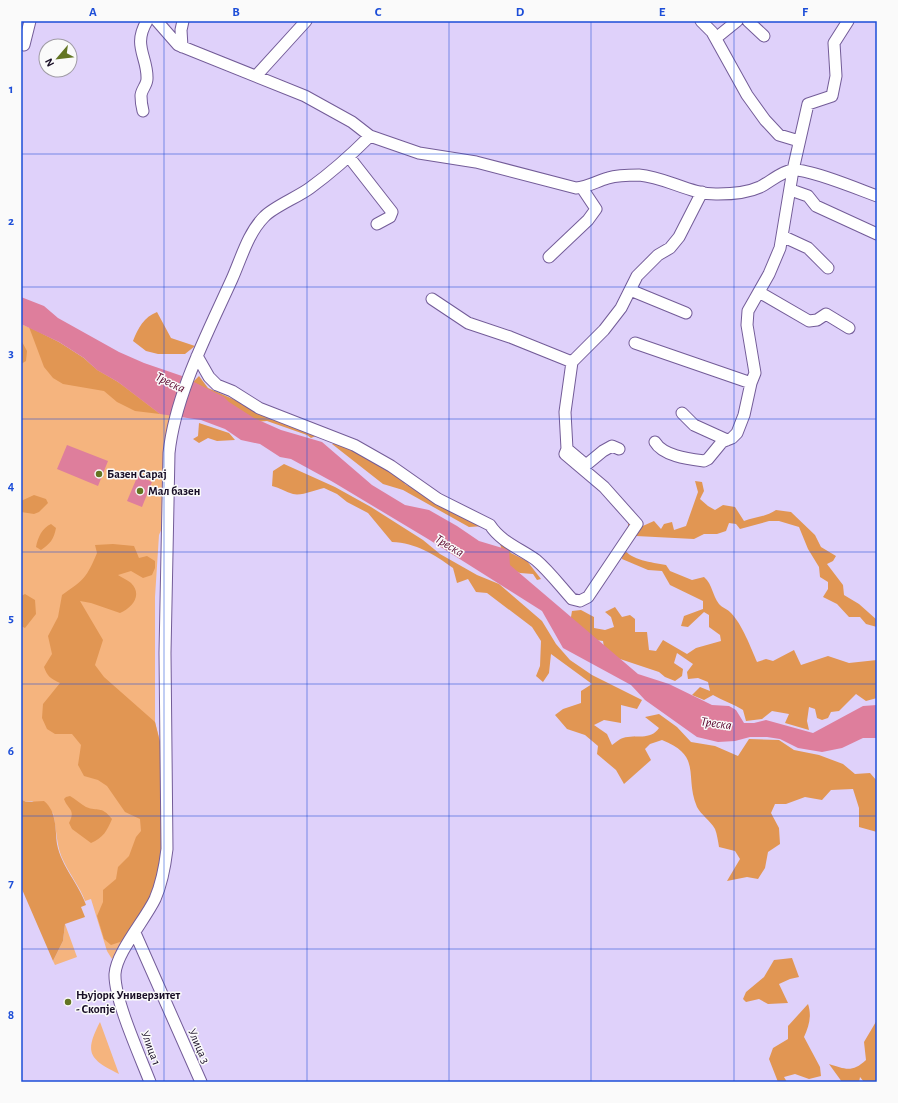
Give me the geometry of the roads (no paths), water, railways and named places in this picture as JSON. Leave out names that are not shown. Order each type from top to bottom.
[{"type":"street","points":[[24,45],[30,21]]},
{"type":"street","points":[[143,111],[141,95],[148,78],[142,56],[141,38],[147,21]]},
{"type":"street","points":[[157,21],[166,33],[182,47],[306,96],[352,122],[370,136],[419,153],[476,162],[571,187],[582,188],[610,177],[638,175],[657,177],[702,192],[716,194],[744,192],[759,188],[786,172],[793,170],[831,179],[877,196]]},
{"type":"street","points":[[182,47],[181,30],[183,21]]},
{"type":"street","points":[[256,76],[306,21]]},
{"type":"street","points":[[701,21],[716,38],[747,95],[765,120],[779,134],[799,141]]},
{"type":"street","points":[[716,38],[737,21]]},
{"type":"street","points":[[748,21],[764,36]]},
{"type":"street","points":[[655,442],[658,448],[666,452],[704,461],[722,442],[736,433],[744,416],[751,382],[755,373],[747,325],[748,311],[759,292],[780,248],[791,190],[793,170],[808,104],[832,96],[836,76],[834,43],[848,21]]},
{"type":"street","name":"Улица 1","points":[[150,1082],[116,987],[116,971],[122,954],[155,899],[160,886],[167,848],[165,638],[169,453],[172,429],[197,356],[247,245],[264,217],[310,188],[349,157],[370,136]]},
{"type":"street","points":[[349,157],[392,212],[390,217],[377,224]]},
{"type":"street","points":[[549,257],[591,217],[596,209],[582,188]]},
{"type":"street","points":[[791,190],[808,196],[816,206],[877,234]]},
{"type":"street","points":[[197,356],[209,378],[217,385],[232,391],[259,408],[354,445],[391,466],[438,499],[490,525],[493,530],[504,539],[536,560],[572,600],[580,601],[588,597],[637,524],[604,487],[565,454],[567,449],[565,412],[572,362],[604,330],[621,308],[637,276],[658,256],[670,248],[679,237],[702,192]]},
{"type":"street","points":[[782,236],[808,248],[828,268]]},
{"type":"street","points":[[630,290],[686,313]]},
{"type":"street","points":[[759,292],[809,321],[817,320],[826,314],[849,328]]},
{"type":"street","points":[[432,299],[447,311],[468,323],[504,334],[572,362]]},
{"type":"street","points":[[635,343],[751,382]]},
{"type":"street","points":[[682,413],[694,425],[727,440]]},
{"type":"street","points":[[567,449],[586,465],[608,448],[612,446],[619,448]]},
{"type":"street","name":"Улица 3","points":[[135,933],[200,1082]]},
{"type":"water","name":"Треска","points":[[21,297],[44,306],[58,318],[119,352],[144,363],[182,376],[224,397],[229,402],[254,418],[281,430],[322,442],[372,485],[405,505],[429,510],[479,541],[509,550],[510,565],[638,674],[669,684],[712,705],[729,706],[736,710],[744,723],[754,723],[766,720],[813,733],[863,706],[877,705],[877,738],[863,738],[842,748],[822,752],[798,748],[780,739],[767,737],[750,737],[735,741],[718,742],[697,737],[645,700],[631,685],[563,648],[542,611],[428,539],[333,482],[291,459],[280,457],[260,444],[241,440],[225,429],[201,420],[160,414],[118,382],[97,370],[84,358],[59,342],[21,324]]},
{"type":"water","points":[[67,445],[108,461],[98,486],[57,469]]},
{"type":"water","name":"Мал базен","points":[[138,475],[152,482],[142,507],[127,501]]},
{"type":"place","name":"Базен Сарај","points":[[99,474]]},
{"type":"place","name":"Мал базен","points":[[140,491]]},
{"type":"place","name":"Њујорк Универзитет - Скопје","points":[[68,1002]]}]
